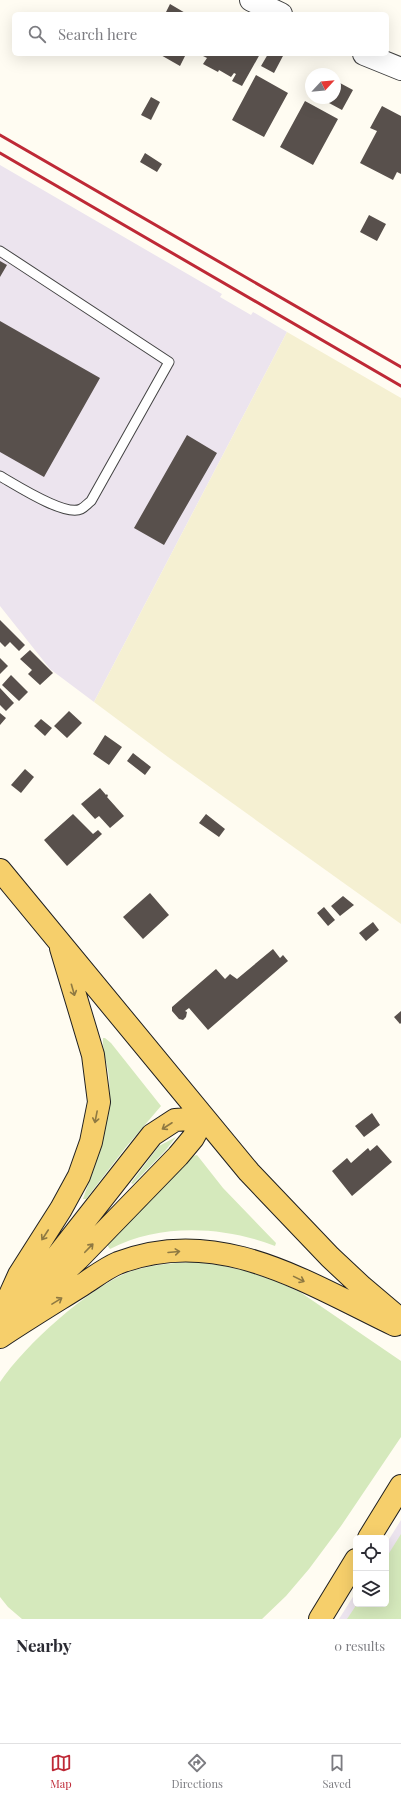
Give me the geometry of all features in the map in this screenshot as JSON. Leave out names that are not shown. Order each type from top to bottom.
[{"type":"main road","points":[[0,870],[249,1172],[296,1223],[362,1287],[401,1320]]},
{"type":"main road","points":[[0,1317],[19,1275],[61,1209],[79,1176],[92,1142],[99,1102],[93,1055],[59,940]]},
{"type":"main road","points":[[0,1328],[152,1135],[175,1120],[204,1118]]},
{"type":"main road","points":[[0,1332],[78,1259],[178,1156],[193,1138],[204,1118]]},
{"type":"main road","points":[[0,1337],[117,1263],[151,1254],[200,1249],[241,1256],[275,1267],[401,1328]]},
{"type":"main road","points":[[371,1535],[401,1486]]},
{"type":"main road","points":[[318,1617],[353,1564]]},
{"type":"street","points":[[251,0],[276,12]]},
{"type":"street","points":[[369,56],[401,69]]},
{"type":"lane","points":[[0,251],[169,362],[91,501],[80,509],[64,510],[0,476]]},
{"type":"shaded area","points":[[0,165],[222,294],[220,297],[251,315],[253,312],[287,332],[94,702],[50,669],[0,606]]},
{"type":"shaded area","points":[[287,332],[401,398],[401,924],[168,757],[94,702]]},
{"type":"shaded area","points":[[401,1520],[401,1619],[339,1619],[353,1597],[353,1607],[389,1607],[389,1539]]},
{"type":"green space","points":[[103,1038],[111,1043],[161,1106],[126,1147],[86,1199],[83,1199],[98,1155],[106,1124],[108,1109],[109,1078],[103,1048]]},
{"type":"green space","points":[[176,1137],[165,1151],[133,1184],[131,1183],[159,1146]]},
{"type":"green space","points":[[197,1155],[223,1188],[276,1243],[275,1246],[234,1234],[192,1230],[170,1231],[150,1235],[129,1241],[110,1249],[107,1245],[193,1156]]},
{"type":"green space","points":[[193,1262],[219,1265],[246,1271],[300,1292],[401,1361],[401,1437],[341,1526],[309,1569],[286,1596],[262,1619],[22,1619],[8,1607],[0,1597],[0,1382],[25,1351],[58,1319],[112,1280],[129,1272],[144,1268]]},
{"type":"green space","points":[[401,1534],[401,1619],[347,1619],[355,1607],[389,1607],[389,1553]]},
{"type":"building","points":[[170,4],[184,12],[166,12]]},
{"type":"building","points":[[162,56],[185,56],[180,66]]},
{"type":"building","points":[[203,56],[259,56],[242,86],[232,81],[236,74],[234,73],[231,77],[219,70],[218,72],[203,64],[207,58]]},
{"type":"building","points":[[267,56],[283,56],[274,73],[261,66]]},
{"type":"building","points":[[256,75],[288,93],[264,137],[232,120]]},
{"type":"building","points":[[341,84],[353,90],[342,110],[331,104],[341,104]]},
{"type":"building","points":[[151,97],[160,102],[151,120],[141,115]]},
{"type":"building","points":[[305,101],[305,104],[310,104],[338,119],[313,165],[280,147]]},
{"type":"building","points":[[382,106],[401,116],[401,174],[397,172],[393,180],[360,163],[377,131],[370,128]]},
{"type":"building","points":[[145,153],[162,164],[157,172],[140,162]]},
{"type":"building","points":[[369,215],[386,224],[377,241],[360,232]]},
{"type":"building","points":[[0,261],[7,265],[0,277]]},
{"type":"building","points":[[0,321],[100,378],[44,477],[0,452]]},
{"type":"building","points":[[187,435],[217,453],[164,545],[134,528]]},
{"type":"building","points":[[0,620],[25,645],[19,651],[10,642],[5,647],[0,642]]},
{"type":"building","points":[[30,650],[53,673],[40,685],[28,674],[32,670],[20,659]]},
{"type":"building","points":[[0,658],[8,666],[0,674]]},
{"type":"building","points":[[11,675],[28,692],[19,701],[2,685]]},
{"type":"building","points":[[0,688],[14,703],[6,711],[0,705]]},
{"type":"building","points":[[69,711],[82,723],[67,738],[54,726]]},
{"type":"building","points":[[0,713],[6,718],[0,725]]},
{"type":"building","points":[[41,719],[52,728],[45,736],[34,726]]},
{"type":"building","points":[[105,735],[122,747],[109,765],[93,754]]},
{"type":"building","points":[[133,753],[151,767],[145,775],[127,761]]},
{"type":"building","points":[[25,769],[34,777],[21,793],[11,785]]},
{"type":"building","points":[[100,788],[106,795],[107,794],[107,797],[124,816],[110,828],[99,816],[95,819],[81,804]]},
{"type":"building","points":[[73,814],[93,834],[98,830],[102,834],[67,866],[44,840]]},
{"type":"building","points":[[206,814],[225,829],[219,837],[199,823]]},
{"type":"building","points":[[150,893],[169,915],[143,939],[123,917]]},
{"type":"building","points":[[343,896],[354,905],[340,916],[331,906]]},
{"type":"building","points":[[324,907],[335,920],[328,926],[317,913]]},
{"type":"building","points":[[373,922],[379,930],[366,941],[359,933]]},
{"type":"building","points":[[273,949],[280,958],[283,955],[288,961],[208,1030],[189,1008],[185,1011],[187,1012],[186,1017],[183,1020],[179,1019],[172,1011],[172,1007],[216,969],[225,979],[230,974],[237,979]]},
{"type":"building","points":[[401,1011],[401,1023],[400,1024],[394,1017]]},
{"type":"building","points":[[372,1113],[380,1125],[364,1137],[355,1126]]},
{"type":"building","points":[[377,1145],[392,1162],[352,1196],[332,1171],[347,1158],[351,1163],[368,1148],[370,1151]]},
{"type":"railway","points":[[0,135],[401,367]]},
{"type":"railway","points":[[0,153],[401,386]]}]
